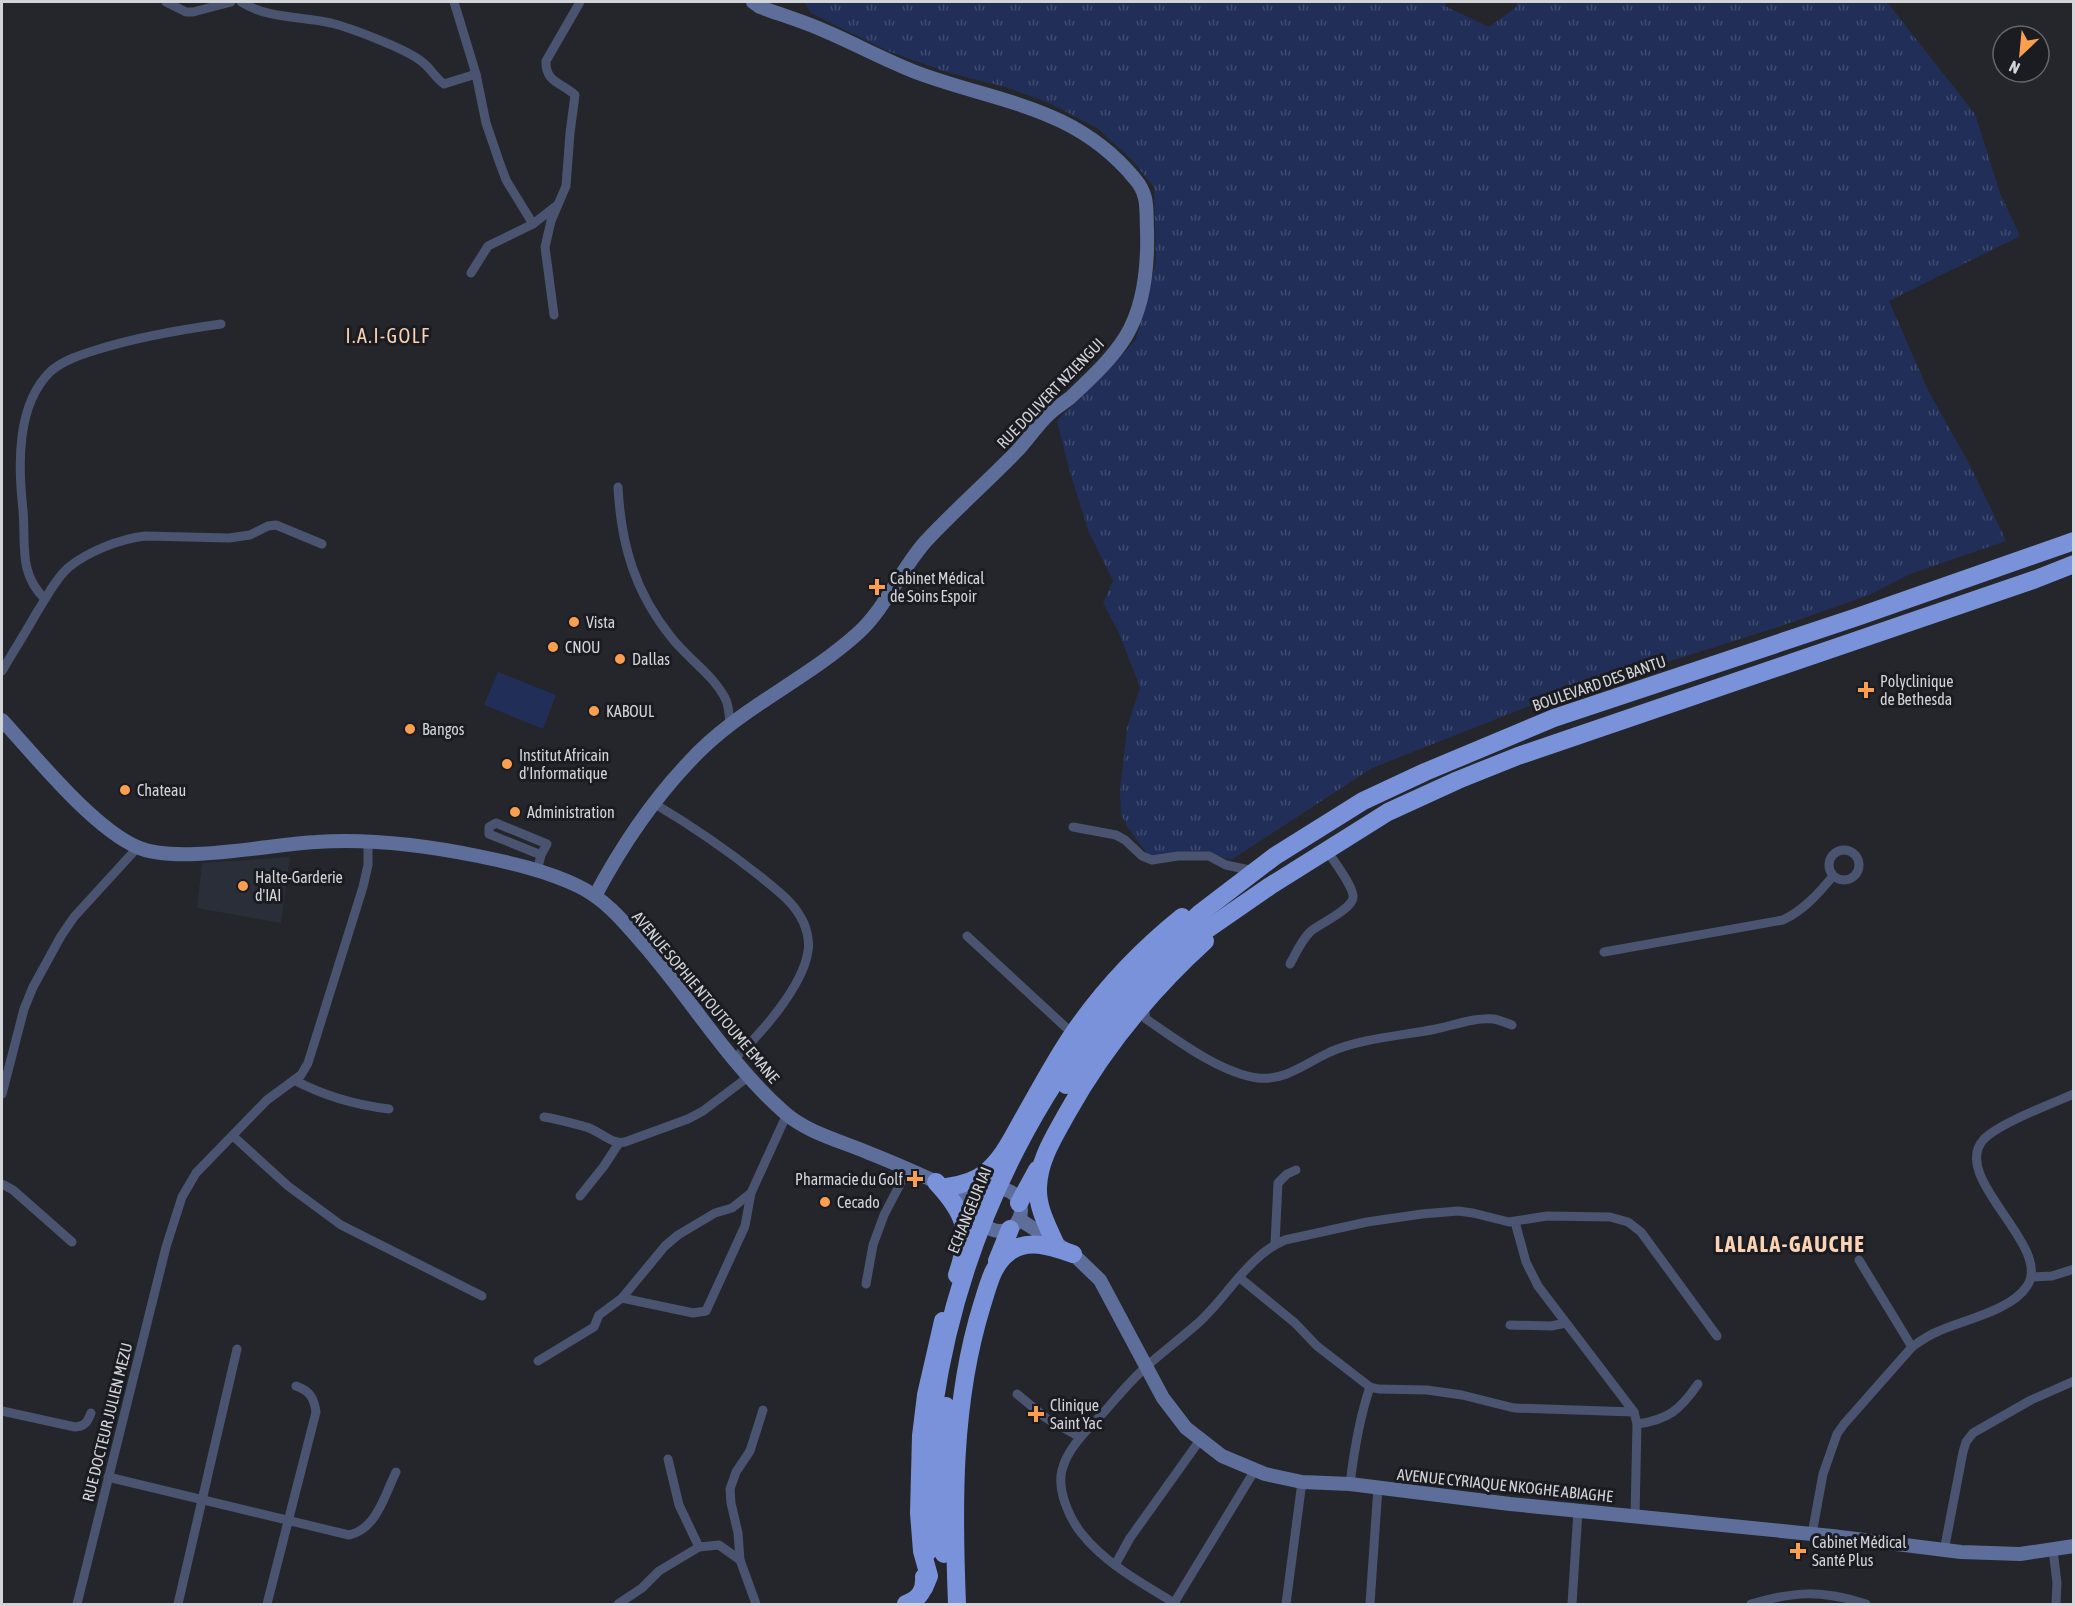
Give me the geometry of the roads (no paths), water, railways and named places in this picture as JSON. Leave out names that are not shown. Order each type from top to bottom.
[{"type":"highway","name":"BOULEVARD DES BANTU","points":[[1181,940],[1199,914],[1254,871],[1363,801],[1425,772],[1554,718],[1857,617],[2073,541]]},
{"type":"highway","points":[[1181,940],[1388,812],[1458,780],[1518,756],[2025,583],[2073,564]]},
{"type":"highway","points":[[951,1605],[919,1513],[919,1477],[926,1395],[935,1347],[961,1263],[984,1204],[1011,1142],[1073,1034],[1120,975],[1167,929],[1210,894],[1254,871]]},
{"type":"highway","points":[[957,1605],[956,1462],[962,1399],[980,1313],[996,1265],[1016,1217],[1043,1157],[1092,1071],[1121,1031],[1184,960],[1270,886]]},
{"type":"highway","name":"ECHANGEUR IAI","points":[[932,1552],[929,1483],[934,1404],[954,1312],[976,1241],[1015,1152],[1055,1081],[1081,1042],[1122,991],[1181,940]]},
{"type":"highway","points":[[961,1263],[966,1231],[964,1220],[948,1188],[968,1183],[984,1174],[1011,1142]]},
{"type":"highway","points":[[1043,1157],[1038,1196],[1051,1240]]},
{"type":"highway","points":[[996,1265],[1007,1253],[1026,1245],[1041,1244],[1073,1254]]},
{"type":"highway","points":[[906,1605],[928,1589],[932,1552]]},
{"type":"street","points":[[166,2],[186,12],[231,2]]},
{"type":"street","points":[[241,2],[272,15],[332,23],[386,44],[412,55],[444,84],[476,74]]},
{"type":"street","points":[[454,2],[476,74],[486,123],[499,161],[514,195],[533,224]]},
{"type":"street","points":[[554,315],[545,246],[551,221],[568,176],[575,95],[550,78],[546,61],[580,2]]},
{"type":"street","name":"RUE DOLIVERT NZIENGUI","points":[[595,896],[618,855],[690,760],[730,723],[860,632],[874,616],[924,544],[1019,449],[1048,415],[1070,398],[1111,356],[1134,319],[1146,266],[1146,196],[1138,182],[1125,168],[1084,133],[1039,110],[921,74],[874,55],[819,28],[760,7],[753,2]]},
{"type":"street","points":[[471,273],[488,246],[533,224],[558,205]]},
{"type":"street","points":[[45,599],[35,590],[28,574],[20,489],[21,432],[36,390],[50,373],[68,360],[128,340],[221,324]]},
{"type":"street","points":[[618,487],[620,521],[636,582],[671,638],[713,681],[726,701],[730,723]]},
{"type":"street","points":[[2,671],[56,582],[68,568],[87,555],[134,537],[229,538],[250,535],[268,526],[276,525],[322,544]]},
{"type":"street","name":"AVENUE SOPHIE NTOUTOUME EMANE","points":[[2,720],[110,830],[138,847],[152,852],[191,854],[315,842],[368,840],[454,851],[537,871],[570,882],[595,896],[632,931],[658,961],[733,1060],[787,1114],[816,1131],[908,1169],[984,1204]]},
{"type":"street","points":[[655,804],[703,833],[773,887],[791,902],[807,929],[809,951],[794,986],[758,1035],[733,1060]]},
{"type":"street","points":[[537,871],[547,844],[496,823],[489,827],[489,834],[542,855]]},
{"type":"street","points":[[1073,827],[1116,834],[1142,856],[1152,860],[1178,856],[1209,856],[1226,865],[1254,871]]},
{"type":"street","name":"RUE DOCTEUR JULIEN MEZU","points":[[77,1605],[166,1247],[182,1197],[196,1173],[267,1100],[301,1075],[308,1063],[369,865],[368,840]]},
{"type":"street","points":[[2,1094],[24,1009],[33,987],[61,936],[74,916],[138,847]]},
{"type":"street","points":[[1290,964],[1310,932],[1349,906],[1353,898],[1352,890],[1326,849]]},
{"type":"street","points":[[1604,952],[1783,920],[1792,916],[1816,896],[1833,876]]},
{"type":"street","points":[[967,936],[1073,1034]]},
{"type":"street","points":[[1144,1004],[1146,1019],[1158,1027],[1218,1064],[1258,1078],[1282,1077],[1330,1052],[1394,1034],[1425,1031],[1479,1020],[1494,1019],[1512,1025]]},
{"type":"street","points":[[580,1196],[619,1143],[688,1119],[703,1111],[748,1077]]},
{"type":"street","points":[[294,1080],[341,1100],[389,1109]]},
{"type":"street","points":[[1812,1534],[1823,1474],[1837,1434],[1844,1424],[1912,1347],[1924,1338],[2007,1303],[2027,1287],[2032,1277],[2032,1265],[2026,1247],[1990,1195],[1980,1173],[1978,1159],[1980,1145],[1986,1137],[2012,1122],[2073,1094]]},
{"type":"street","points":[[622,1298],[693,1312],[706,1311],[745,1226],[751,1193],[787,1114]]},
{"type":"street","points":[[544,1117],[562,1119],[588,1127],[619,1143]]},
{"type":"street","points":[[233,1136],[288,1186],[341,1225],[482,1296]]},
{"type":"street","points":[[866,1284],[873,1245],[884,1215],[908,1169]]},
{"type":"street","points":[[1275,1244],[1278,1184],[1287,1174],[1296,1170]]},
{"type":"street","points":[[2,1184],[13,1190],[72,1242]]},
{"type":"street","points":[[1005,1190],[1012,1194],[1016,1217],[1004,1231],[993,1230],[987,1226],[984,1204],[1005,1190]]},
{"type":"street","points":[[538,1361],[594,1327],[599,1315],[622,1298],[665,1246],[678,1235],[715,1213],[732,1208],[751,1193]]},
{"type":"street","points":[[1255,1470],[1175,1604],[1114,1564],[1081,1533],[1072,1519],[1062,1491],[1062,1472],[1066,1458],[1080,1437],[1146,1367],[1199,1322],[1248,1267],[1275,1244],[1285,1240],[1366,1222],[1458,1211],[1515,1222],[1547,1216],[1610,1217],[1628,1222],[1641,1232],[1717,1336]]},
{"type":"street","name":"AVENUE CYRIAQUE NKOGHE ABIAGHE","points":[[1016,1217],[1073,1254],[1100,1280],[1174,1414],[1200,1440],[1222,1456],[1255,1470],[1302,1482],[1378,1487],[1578,1511],[1812,1534],[1944,1551],[2020,1554],[2073,1546]]},
{"type":"street","points":[[1515,1222],[1530,1272],[1634,1412],[1637,1424],[1635,1516]]},
{"type":"street","points":[[1859,1260],[1912,1347]]},
{"type":"street","points":[[2032,1277],[2052,1276],[2073,1269]]},
{"type":"street","points":[[1240,1278],[1295,1323],[1317,1346],[1370,1387],[1427,1390],[1514,1408],[1634,1412]]},
{"type":"street","points":[[1510,1325],[1551,1326],[1566,1323]]},
{"type":"street","points":[[177,1605],[237,1349]]},
{"type":"street","points":[[1944,1551],[1966,1442],[1973,1433],[2031,1400],[2073,1381]]},
{"type":"street","points":[[1637,1424],[1667,1417],[1684,1403],[1698,1384]]},
{"type":"street","points":[[267,1605],[316,1412],[313,1398],[308,1392],[296,1386]]},
{"type":"street","points":[[1350,1484],[1352,1458],[1370,1387]]},
{"type":"street","points":[[1017,1394],[1046,1418],[1080,1437]]},
{"type":"street","points":[[756,1605],[740,1560],[730,1489],[736,1472],[750,1451],[763,1410]]},
{"type":"street","points":[[2,1411],[75,1427],[87,1423],[92,1413]]},
{"type":"street","points":[[1114,1564],[1200,1440]]},
{"type":"street","points":[[668,1459],[679,1506],[699,1547]]},
{"type":"street","points":[[108,1477],[349,1535],[360,1533],[367,1528],[378,1512],[396,1472]]},
{"type":"street","points":[[1286,1605],[1302,1482]]},
{"type":"street","points":[[1370,1605],[1378,1487]]},
{"type":"street","points":[[1572,1605],[1578,1511]]},
{"type":"street","points":[[618,1605],[642,1588],[659,1571],[699,1547],[719,1545],[740,1560]]},
{"type":"street","points":[[2053,1550],[2057,1583],[2056,1605]]},
{"type":"street","points":[[1751,1605],[1785,1595],[1806,1593],[1825,1594],[1866,1605]]},
{"type":"place","name":"Cabinet Médical de Soins Espoir","points":[[877,587]]},
{"type":"place","name":"Vista","points":[[574,622]]},
{"type":"place","name":"CNOU","points":[[553,647]]},
{"type":"place","name":"Dallas","points":[[620,659]]},
{"type":"place","name":"Polyclinique de Bethesda","points":[[1866,690]]},
{"type":"place","name":"KABOUL","points":[[594,711]]},
{"type":"place","name":"Bangos","points":[[410,729]]},
{"type":"place","name":"Institut Africain d'Informatique","points":[[507,764]]},
{"type":"place","name":"Chateau","points":[[125,790]]},
{"type":"place","name":"Administration","points":[[515,812]]},
{"type":"place","name":"Halte-Garderie d'IAI","points":[[243,886]]},
{"type":"place","name":"Pharmacie du Golf","points":[[915,1179]]},
{"type":"place","name":"Cecado","points":[[825,1202]]},
{"type":"place","name":"Clinique Saint Yac","points":[[1036,1414]]},
{"type":"place","name":"Cabinet Médical Santé Plus","points":[[1798,1551]]},
{"type":"district","name":"I.A.I-GOLF","points":[[388,335]]},
{"type":"district","name":"LALALA-GAUCHE","points":[[1790,1244]]}]
